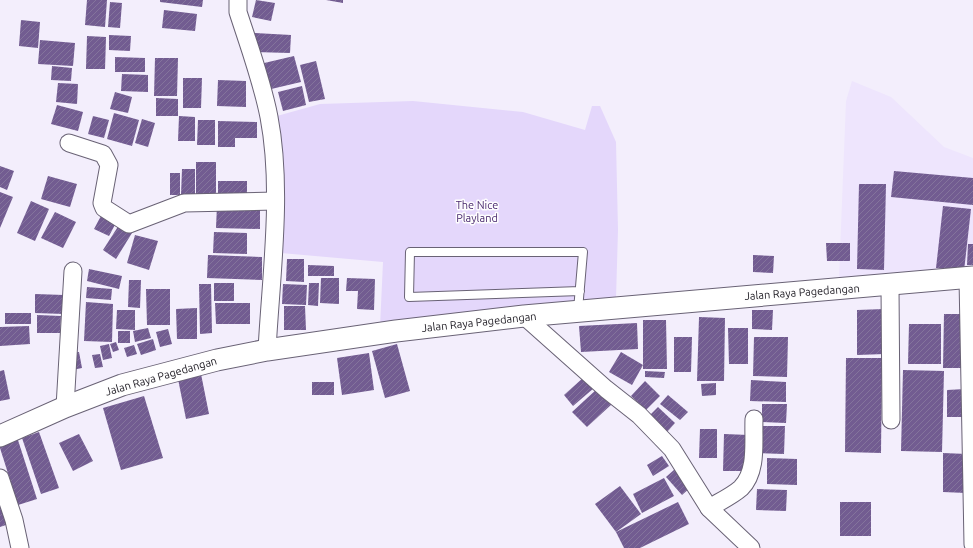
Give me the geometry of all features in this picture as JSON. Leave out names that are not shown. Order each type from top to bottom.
[{"type":"street","points":[[238,0],[238,12],[269,116],[273,149],[275,202],[267,350]]},
{"type":"street","points":[[69,143],[103,154],[109,165],[102,203],[104,208],[129,224],[184,203],[275,202]]},
{"type":"street","points":[[65,407],[73,271]]},
{"type":"street","points":[[971,278],[973,544]]},
{"type":"street","name":"Jalan Raya Pagedangan","points":[[0,436],[65,407],[122,385],[216,360],[267,350],[396,331],[524,316],[815,290],[890,286],[971,278]]},
{"type":"street","points":[[890,286],[891,420]]},
{"type":"street","points":[[524,316],[606,389],[639,415],[672,449],[709,508],[751,548]]},
{"type":"street","points":[[709,508],[741,488],[749,475],[753,464],[754,419]]},
{"type":"street","points":[[0,478],[14,520],[20,548]]},
{"type":"lane","points":[[578,311],[580,291],[583,252],[410,252],[409,297],[580,291]]},
{"type":"shaded area","points":[[852,81],[891,97],[944,147],[973,158],[973,268],[839,278],[846,101]]},
{"type":"green space","name":"The Nice Playland","points":[[413,101],[523,112],[585,130],[592,106],[600,106],[616,142],[618,230],[616,299],[380,327],[383,262],[281,253],[277,116],[320,104]]},
{"type":"building","points":[[87,0],[107,0],[105,27],[85,25]]},
{"type":"building","points":[[160,0],[203,0],[202,7],[160,2]]},
{"type":"building","points":[[256,0],[275,3],[271,21],[252,17]]},
{"type":"building","points":[[326,0],[343,0],[343,3]]},
{"type":"building","points":[[110,2],[122,3],[120,28],[108,27]]},
{"type":"building","points":[[164,10],[197,14],[195,31],[162,28]]},
{"type":"building","points":[[21,20],[40,22],[38,48],[19,46]]},
{"type":"building","points":[[255,33],[291,35],[290,53],[254,52]]},
{"type":"building","points":[[109,35],[131,36],[130,51],[109,50]]},
{"type":"building","points":[[87,36],[106,37],[105,69],[86,69]]},
{"type":"building","points":[[40,40],[75,43],[73,66],[38,64]]},
{"type":"building","points":[[294,56],[301,82],[267,90],[260,64]]},
{"type":"building","points":[[115,57],[145,58],[145,72],[115,72]]},
{"type":"building","points":[[155,58],[178,58],[177,96],[154,96]]},
{"type":"building","points":[[316,61],[325,99],[309,102],[300,65]]},
{"type":"building","points":[[52,66],[72,68],[71,81],[51,80]]},
{"type":"building","points":[[122,74],[148,75],[148,92],[121,91]]},
{"type":"building","points":[[183,78],[202,78],[201,108],[183,108]]},
{"type":"building","points":[[218,80],[246,81],[246,107],[217,106]]},
{"type":"building","points":[[58,83],[78,84],[77,104],[56,102]]},
{"type":"building","points":[[302,86],[306,105],[283,111],[278,92]]},
{"type":"building","points":[[115,92],[132,97],[128,113],[110,109]]},
{"type":"building","points":[[156,98],[178,99],[178,116],[156,116]]},
{"type":"building","points":[[57,105],[83,112],[78,131],[51,124]]},
{"type":"building","points":[[114,113],[139,120],[132,146],[107,139]]},
{"type":"building","points":[[93,116],[109,120],[104,138],[88,134]]},
{"type":"building","points":[[179,116],[195,117],[195,141],[178,141]]},
{"type":"building","points":[[142,119],[155,123],[148,147],[135,143]]},
{"type":"building","points":[[198,120],[215,120],[215,145],[197,145]]},
{"type":"building","points":[[218,121],[257,122],[257,138],[235,138],[235,147],[218,147]]},
{"type":"building","points":[[196,162],[216,162],[216,197],[196,197]]},
{"type":"building","points":[[0,166],[14,171],[7,190],[0,187]]},
{"type":"building","points":[[182,169],[195,169],[195,195],[181,195]]},
{"type":"building","points":[[894,171],[973,178],[973,205],[891,197]]},
{"type":"building","points":[[170,173],[180,173],[180,195],[170,195]]},
{"type":"building","points":[[48,176],[77,184],[70,207],[41,199]]},
{"type":"building","points":[[218,181],[247,181],[247,197],[218,197]]},
{"type":"building","points":[[859,184],[886,184],[884,270],[857,269]]},
{"type":"building","points":[[0,192],[13,197],[0,228]]},
{"type":"building","points":[[31,201],[49,209],[35,241],[17,233]]},
{"type":"building","points":[[217,205],[260,206],[260,229],[216,228]]},
{"type":"building","points":[[943,206],[971,209],[964,271],[936,268]]},
{"type":"building","points":[[55,212],[76,222],[63,248],[41,238]]},
{"type":"building","points":[[102,214],[117,221],[109,236],[94,229]]},
{"type":"building","points":[[119,225],[132,233],[116,259],[103,250]]},
{"type":"building","points":[[214,232],[247,233],[247,254],[213,253]]},
{"type":"building","points":[[135,235],[158,241],[149,270],[127,263]]},
{"type":"building","points":[[826,243],[850,243],[850,261],[827,261]]},
{"type":"building","points":[[968,244],[973,244],[973,265],[967,265]]},
{"type":"building","points":[[208,255],[262,257],[262,280],[207,278]]},
{"type":"building","points":[[753,255],[774,256],[773,273],[753,272]]},
{"type":"building","points":[[287,259],[304,259],[304,282],[286,281]]},
{"type":"building","points":[[308,265],[334,266],[334,276],[308,276]]},
{"type":"building","points":[[89,269],[122,276],[119,289],[87,281]]},
{"type":"building","points":[[321,278],[339,278],[339,304],[320,303]]},
{"type":"building","points":[[347,278],[375,279],[374,310],[357,309],[358,291],[346,291]]},
{"type":"building","points":[[129,280],[141,280],[140,308],[128,307]]},
{"type":"building","points":[[214,283],[234,283],[234,301],[214,301]]},
{"type":"building","points":[[309,283],[319,283],[318,306],[308,305]]},
{"type":"building","points":[[199,284],[211,284],[212,333],[200,334]]},
{"type":"building","points":[[283,284],[307,285],[306,305],[282,304]]},
{"type":"building","points":[[87,287],[112,289],[111,300],[86,298]]},
{"type":"building","points":[[146,289],[170,289],[170,325],[147,325]]},
{"type":"building","points":[[35,294],[64,295],[64,314],[35,313]]},
{"type":"building","points":[[86,302],[113,304],[112,342],[84,341]]},
{"type":"building","points":[[215,303],[250,303],[250,324],[216,324]]},
{"type":"building","points":[[284,306],[305,306],[306,330],[284,330]]},
{"type":"building","points":[[197,308],[197,339],[177,339],[176,309]]},
{"type":"building","points":[[884,309],[885,354],[857,355],[857,310]]},
{"type":"building","points":[[117,310],[135,310],[135,330],[116,329]]},
{"type":"building","points":[[752,310],[773,310],[772,330],[752,329]]},
{"type":"building","points":[[5,313],[31,313],[31,324],[5,324]]},
{"type":"building","points":[[944,314],[965,314],[965,368],[943,368]]},
{"type":"building","points":[[37,315],[61,316],[60,333],[37,333]]},
{"type":"building","points":[[699,317],[725,318],[724,381],[697,381]]},
{"type":"building","points":[[643,320],[666,320],[667,369],[643,369]]},
{"type":"building","points":[[637,323],[638,349],[581,352],[579,326]]},
{"type":"building","points":[[909,324],[941,324],[941,364],[908,364]]},
{"type":"building","points":[[29,326],[30,344],[0,346],[0,327]]},
{"type":"building","points":[[148,328],[151,338],[135,342],[133,331]]},
{"type":"building","points":[[728,328],[748,328],[748,364],[729,364]]},
{"type":"building","points":[[168,329],[172,344],[160,347],[156,332]]},
{"type":"building","points":[[118,331],[130,331],[130,343],[118,343]]},
{"type":"building","points":[[674,337],[692,337],[691,372],[674,372]]},
{"type":"building","points":[[754,337],[788,337],[787,377],[753,376]]},
{"type":"building","points":[[153,339],[156,350],[141,355],[137,344]]},
{"type":"building","points":[[116,342],[119,350],[113,352],[110,344]]},
{"type":"building","points":[[109,344],[112,358],[103,360],[100,346]]},
{"type":"building","points":[[397,344],[410,391],[385,398],[372,351]]},
{"type":"building","points":[[134,345],[137,354],[127,357],[124,348]]},
{"type":"building","points":[[79,352],[82,368],[72,370],[70,353]]},
{"type":"building","points":[[621,352],[643,365],[632,385],[609,372]]},
{"type":"building","points":[[369,353],[374,390],[342,395],[337,358]]},
{"type":"building","points":[[100,354],[103,367],[95,368],[92,355]]},
{"type":"building","points":[[846,358],[882,358],[881,453],[845,452]]},
{"type":"building","points":[[200,369],[209,414],[186,419],[177,374]]},
{"type":"building","points":[[4,370],[10,399],[0,401],[0,371]]},
{"type":"building","points":[[903,370],[944,371],[942,452],[901,451]]},
{"type":"building","points":[[645,371],[665,372],[664,378],[645,377]]},
{"type":"building","points":[[584,377],[594,388],[573,406],[564,395]]},
{"type":"building","points":[[751,380],[786,382],[786,402],[750,401]]},
{"type":"building","points":[[645,381],[660,396],[646,410],[631,396]]},
{"type":"building","points":[[312,382],[334,382],[334,395],[312,395]]},
{"type":"building","points":[[716,383],[716,395],[702,396],[701,384]]},
{"type":"building","points":[[597,389],[612,404],[587,427],[572,412]]},
{"type":"building","points":[[965,389],[965,417],[947,417],[947,390]]},
{"type":"building","points":[[668,395],[688,412],[680,420],[660,404]]},
{"type":"building","points":[[144,396],[163,458],[121,470],[103,408]]},
{"type":"building","points":[[762,404],[787,404],[786,423],[762,422]]},
{"type":"building","points":[[658,407],[675,423],[667,432],[650,415]]},
{"type":"building","points":[[756,426],[785,426],[784,454],[755,453]]},
{"type":"building","points":[[700,429],[717,429],[717,458],[699,458]]},
{"type":"building","points":[[39,432],[59,488],[41,494],[22,438]]},
{"type":"building","points":[[16,434],[37,499],[18,505],[0,448],[0,440]]},
{"type":"building","points":[[79,434],[93,461],[73,471],[59,443]]},
{"type":"building","points":[[724,434],[749,435],[748,471],[723,471]]},
{"type":"building","points":[[943,453],[967,454],[966,493],[943,492]]},
{"type":"building","points":[[662,456],[669,466],[653,476],[647,465]]},
{"type":"building","points":[[767,458],[797,459],[797,485],[767,484]]},
{"type":"building","points":[[675,469],[691,487],[682,495],[666,477]]},
{"type":"building","points":[[664,478],[674,496],[642,513],[633,494]]},
{"type":"building","points":[[620,486],[641,514],[616,532],[595,504]]},
{"type":"building","points":[[757,489],[787,490],[786,511],[756,510]]},
{"type":"building","points":[[678,502],[689,524],[640,548],[624,548],[616,532]]},
{"type":"building","points":[[840,502],[871,502],[871,536],[840,536]]},
{"type":"building","points":[[0,505],[12,523],[0,527]]}]
